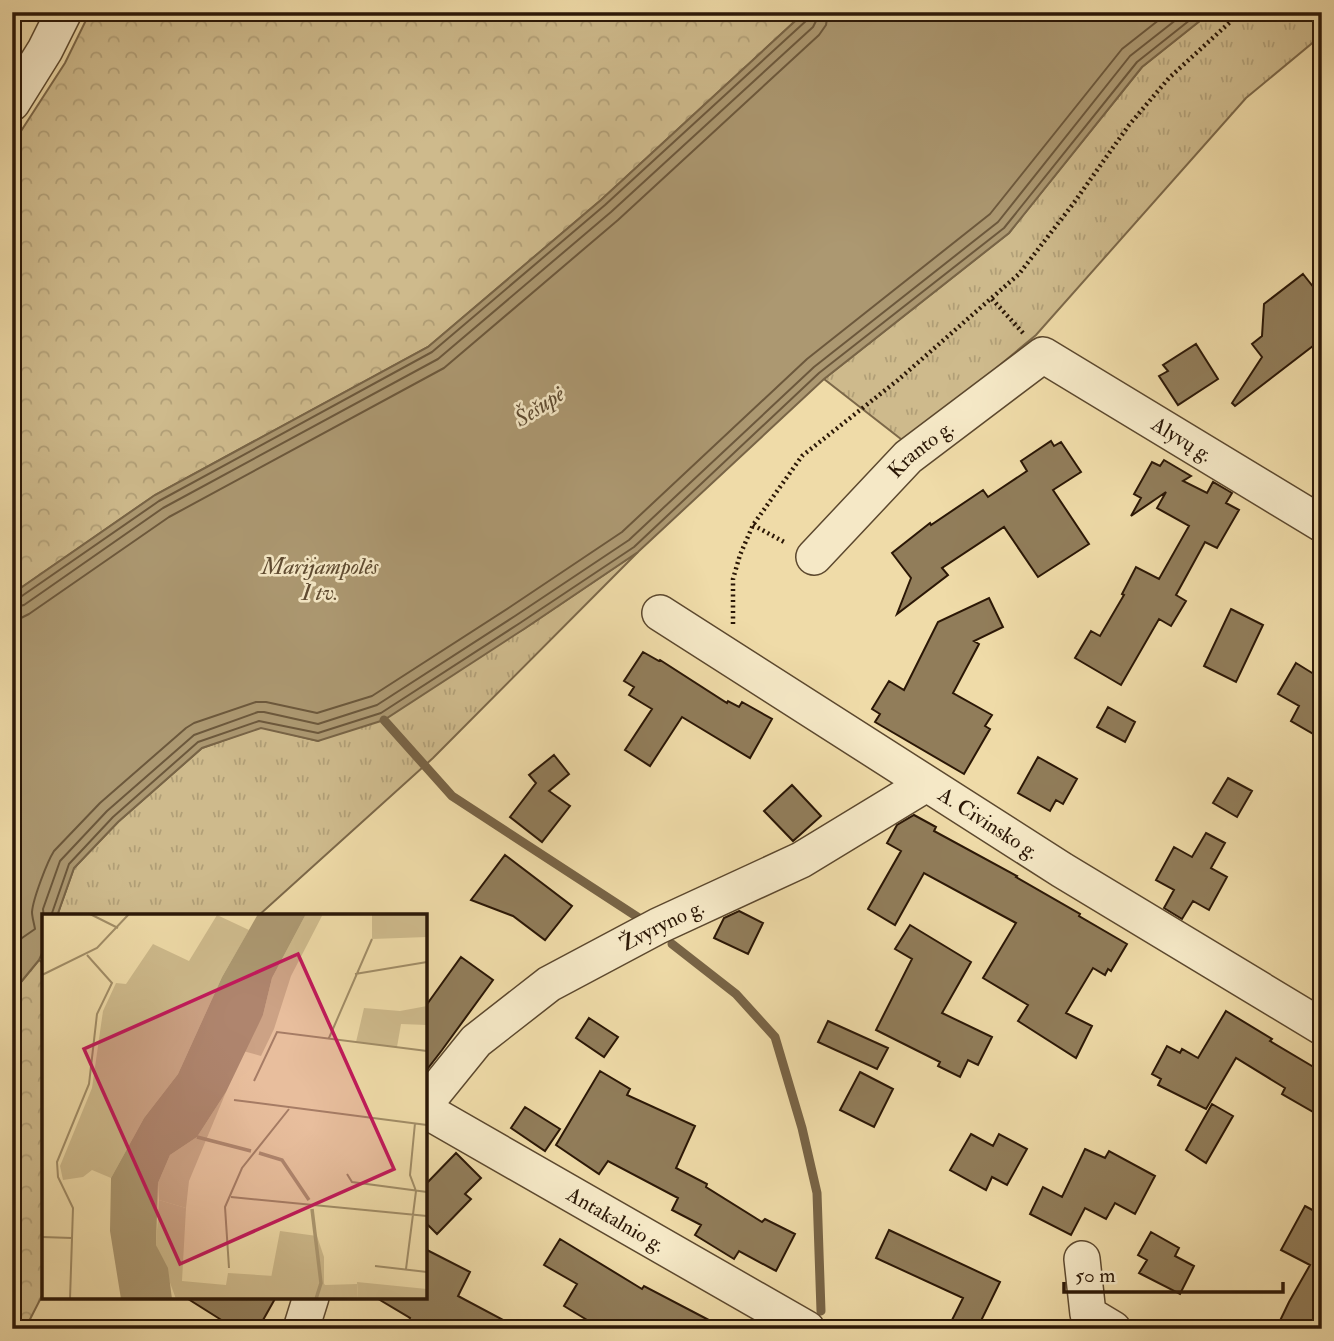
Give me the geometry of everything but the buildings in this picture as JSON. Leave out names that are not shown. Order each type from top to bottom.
[{"type":"street","points":[[12,103],[45,50],[64,12]]},
{"type":"street","name":"Alyvų g.","points":[[1043,355],[1315,507]]},
{"type":"street","name":"Kranto g.","points":[[814,557],[908,457],[1043,355]]},
{"type":"street","name":"A. Civinsko g.","points":[[660,614],[1062,870],[1322,1027]]},
{"type":"street","name":"Žvyryno g.","points":[[427,1102],[476,1041],[549,984],[658,926],[801,860],[926,784]]},
{"type":"street","name":"Antakalnio g.","points":[[427,1111],[807,1329]]},
{"type":"street","points":[[1082,1259],[1088,1314],[1113,1329]]},
{"type":"street","points":[[301,1329],[310,1299]]},
{"type":"path","points":[[746,669],[733,626],[733,579],[753,525],[802,456],[898,380],[1019,274],[1129,125],[1169,78],[1241,12]]},
{"type":"path","points":[[992,299],[1043,355]]},
{"type":"path","points":[[753,525],[814,557]]},
{"type":"green space","points":[[90,12],[805,12],[601,200],[428,347],[155,495],[12,594],[12,145],[65,63]]},
{"type":"green space","points":[[1211,12],[1322,12],[1322,35],[1246,98],[1036,335],[906,443],[824,379],[1009,233],[1142,67]]},
{"type":"green space","points":[[638,552],[433,758],[260,914],[58,914],[74,868],[118,822],[202,748],[261,727],[318,741],[524,629]]},
{"type":"green space","points":[[39,960],[42,962],[42,1296],[25,1329],[12,1329],[12,993]]},
{"type":"water","name":"Marijampolės I tv.","points":[[805,12],[1211,12],[1142,67],[1009,233],[824,379],[638,552],[384,720],[318,741],[261,728],[202,748],[118,822],[74,868],[58,914],[42,914],[42,953],[39,960],[12,993],[12,594],[155,495],[428,347],[601,200]]},
{"type":"waterway","points":[[384,720],[452,796],[639,918]]},
{"type":"waterway","points":[[672,944],[736,994],[775,1037],[802,1128],[817,1193],[821,1311]]},
{"type":"water label","name":"Šešupė","points":[[539,406]]}]
